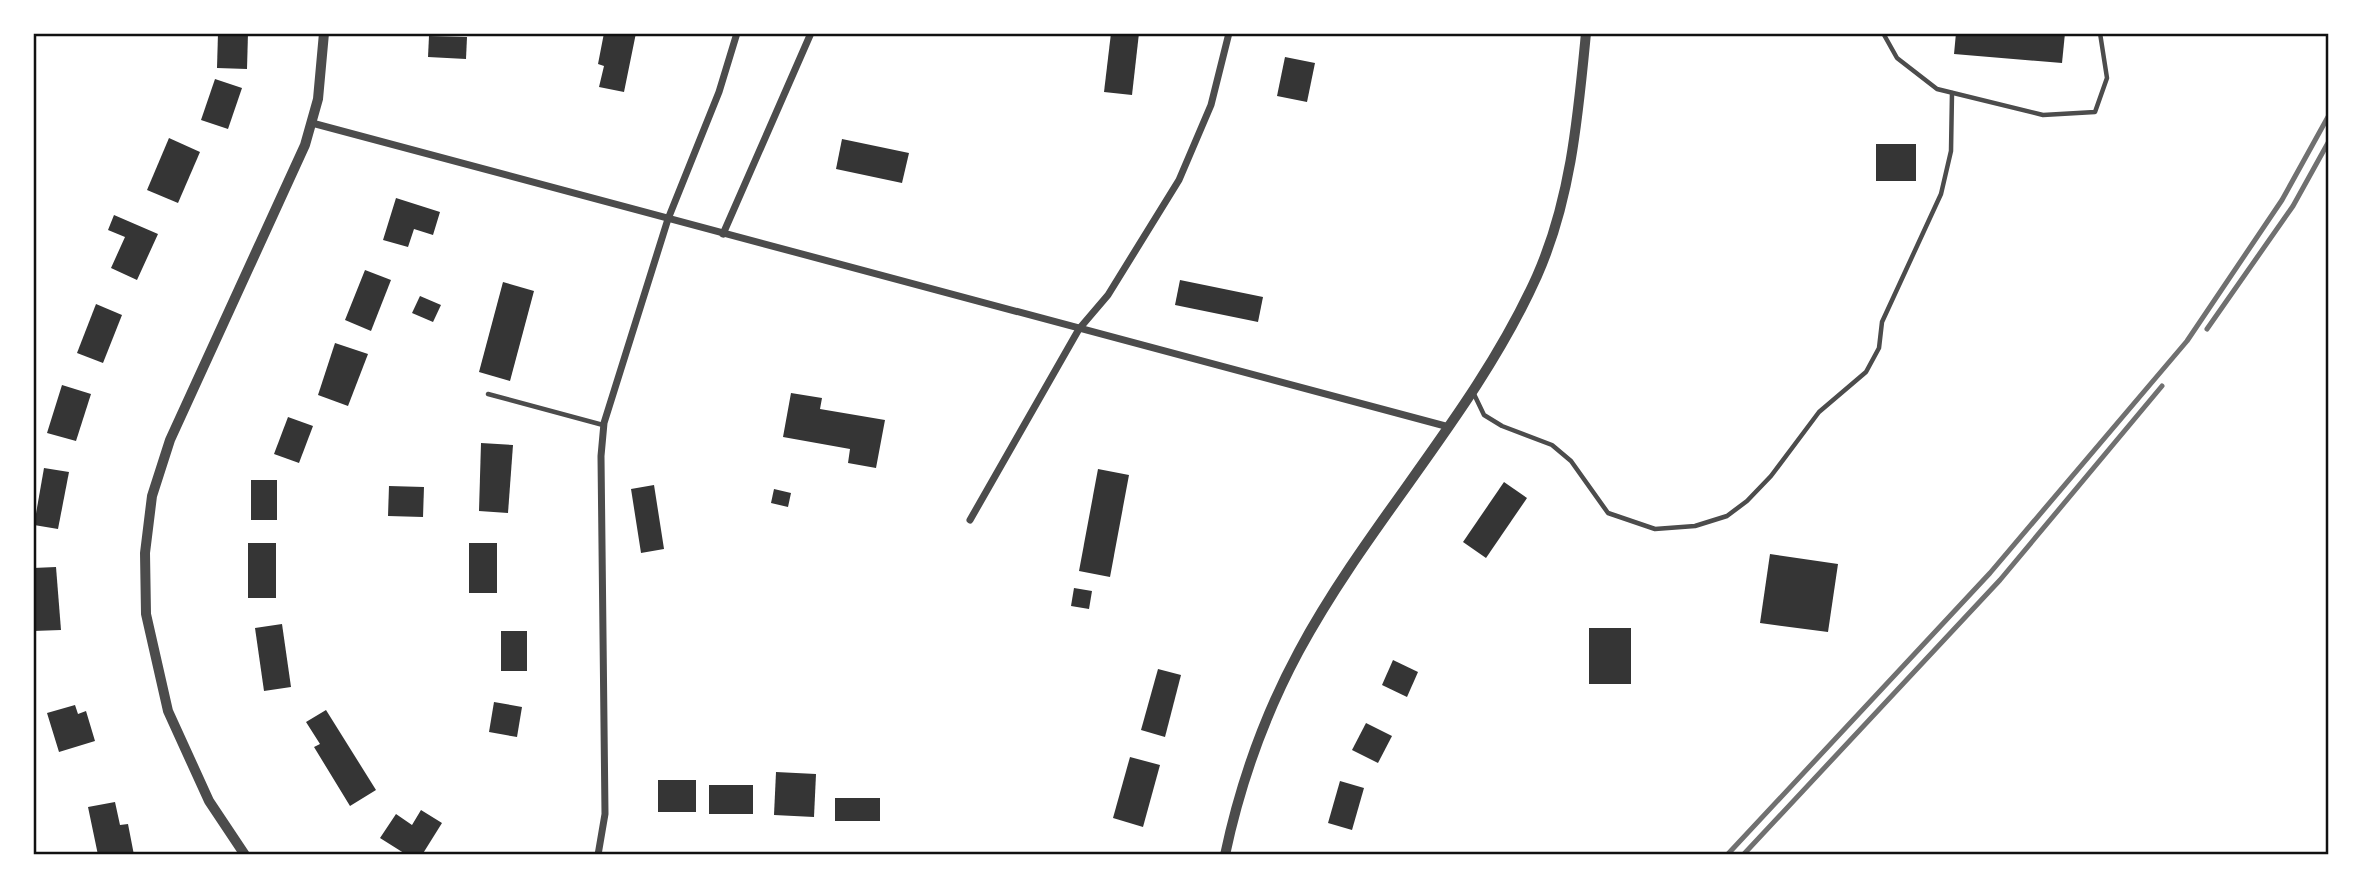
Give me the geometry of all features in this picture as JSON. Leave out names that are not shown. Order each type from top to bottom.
[{"type":"street","points":[[245,855],[209,801],[168,711],[146,614],[147,524],[170,440],[296,169],[312,123],[322,74],[324,33]]},
{"type":"street","points":[[598,855],[605,814],[601,456],[604,426],[668,219],[719,92],[737,33]]},
{"type":"street","points":[[723,234],[811,33]]},
{"type":"street","points":[[971,520],[1079,329],[1108,295],[1179,180],[1211,105],[1229,33]]},
{"type":"street","points":[[1225,855],[1244,779],[1259,737],[1300,650],[1350,570],[1474,392],[1518,316],[1553,237],[1573,153],[1586,33]]},
{"type":"street","points":[[312,123],[1449,427]]},
{"type":"lane","points":[[1883,33],[1897,58],[1937,89],[2042,115],[2095,112],[2106,78],[2099,33]]},
{"type":"lane","points":[[1474,392],[1484,415],[1502,426],[1552,444],[1571,461],[1608,513],[1655,529],[1695,526],[1727,516],[1747,501],[1771,476],[1819,412],[1866,372],[1879,348],[1882,322],[1941,194],[1951,151],[1952,93]]},
{"type":"lane","points":[[488,394],[604,426]]},
{"type":"building","points":[[218,33],[248,33],[247,69],[217,68]]},
{"type":"building","points":[[604,33],[636,33],[624,92],[599,87],[604,66],[598,64]]},
{"type":"building","points":[[1111,33],[1139,33],[1132,95],[1104,92]]},
{"type":"building","points":[[1956,33],[2065,33],[2062,63],[1954,54]]},
{"type":"building","points":[[429,36],[467,37],[466,59],[428,57]]},
{"type":"building","points":[[1285,57],[1315,63],[1307,102],[1277,96]]},
{"type":"building","points":[[215,79],[242,88],[228,129],[201,120]]},
{"type":"building","points":[[169,138],[200,152],[178,203],[147,190]]},
{"type":"building","points":[[842,139],[909,153],[902,183],[836,169]]},
{"type":"building","points":[[1876,144],[1916,144],[1916,181],[1876,181]]},
{"type":"building","points":[[396,198],[440,212],[433,235],[414,229],[408,247],[383,240]]},
{"type":"building","points":[[114,215],[158,234],[137,280],[111,268],[125,237],[108,230]]},
{"type":"building","points":[[365,270],[391,280],[371,331],[345,320]]},
{"type":"building","points":[[1180,280],[1263,297],[1258,322],[1175,305]]},
{"type":"building","points":[[503,282],[534,291],[510,381],[479,372]]},
{"type":"building","points":[[420,296],[441,305],[433,322],[412,313]]},
{"type":"building","points":[[96,304],[122,315],[103,363],[77,353]]},
{"type":"building","points":[[335,343],[368,354],[348,406],[318,395]]},
{"type":"building","points":[[62,385],[91,394],[76,441],[47,433]]},
{"type":"building","points":[[791,393],[822,398],[820,409],[885,420],[876,468],[848,463],[850,449],[783,437]]},
{"type":"building","points":[[288,417],[313,426],[299,463],[274,454]]},
{"type":"building","points":[[481,443],[513,445],[508,513],[479,511]]},
{"type":"building","points":[[44,468],[69,472],[58,529],[34,525]]},
{"type":"building","points":[[1098,469],[1129,475],[1110,577],[1079,571]]},
{"type":"building","points":[[251,480],[277,480],[277,520],[251,520]]},
{"type":"building","points":[[1504,482],[1527,498],[1486,558],[1463,542]]},
{"type":"building","points":[[654,485],[664,549],[641,553],[631,489]]},
{"type":"building","points":[[389,486],[424,487],[423,517],[388,516]]},
{"type":"building","points":[[774,489],[791,493],[788,507],[771,503]]},
{"type":"building","points":[[248,543],[276,543],[276,598],[248,598]]},
{"type":"building","points":[[469,543],[497,543],[497,593],[469,593]]},
{"type":"building","points":[[1770,554],[1838,564],[1828,632],[1760,623]]},
{"type":"building","points":[[56,567],[61,630],[33,631],[33,568]]},
{"type":"building","points":[[1074,588],[1092,591],[1089,609],[1071,606]]},
{"type":"building","points":[[282,624],[291,687],[264,691],[255,628]]},
{"type":"building","points":[[1589,628],[1631,628],[1631,684],[1589,684]]},
{"type":"building","points":[[501,631],[527,631],[527,671],[501,671]]},
{"type":"building","points":[[1393,660],[1418,672],[1407,697],[1382,685]]},
{"type":"building","points":[[1158,669],[1181,675],[1165,737],[1141,730]]},
{"type":"building","points":[[494,702],[522,707],[517,737],[489,732]]},
{"type":"building","points":[[75,705],[78,714],[86,711],[95,741],[59,752],[47,713]]},
{"type":"building","points":[[326,710],[376,790],[350,806],[314,747],[320,744],[306,722]]},
{"type":"building","points":[[1366,723],[1392,736],[1378,763],[1352,750]]},
{"type":"building","points":[[1130,757],[1160,765],[1143,827],[1113,818]]},
{"type":"building","points":[[776,772],[816,774],[814,817],[774,815]]},
{"type":"building","points":[[658,780],[696,780],[696,812],[658,812]]},
{"type":"building","points":[[1340,781],[1364,788],[1352,830],[1328,823]]},
{"type":"building","points":[[709,785],[753,785],[753,814],[709,814]]},
{"type":"building","points":[[835,798],[880,798],[880,821],[835,821]]},
{"type":"building","points":[[115,802],[120,825],[128,824],[134,855],[98,855],[88,807]]},
{"type":"building","points":[[421,810],[442,823],[422,855],[407,855],[380,838],[396,814],[412,825]]},
{"type":"railway","points":[[1727,855],[1990,573],[2187,341],[2282,200],[2329,115]]},
{"type":"railway","points":[[2207,329],[2293,206],[2329,141]]},
{"type":"railway","points":[[1743,855],[2000,580],[2162,386]]}]
